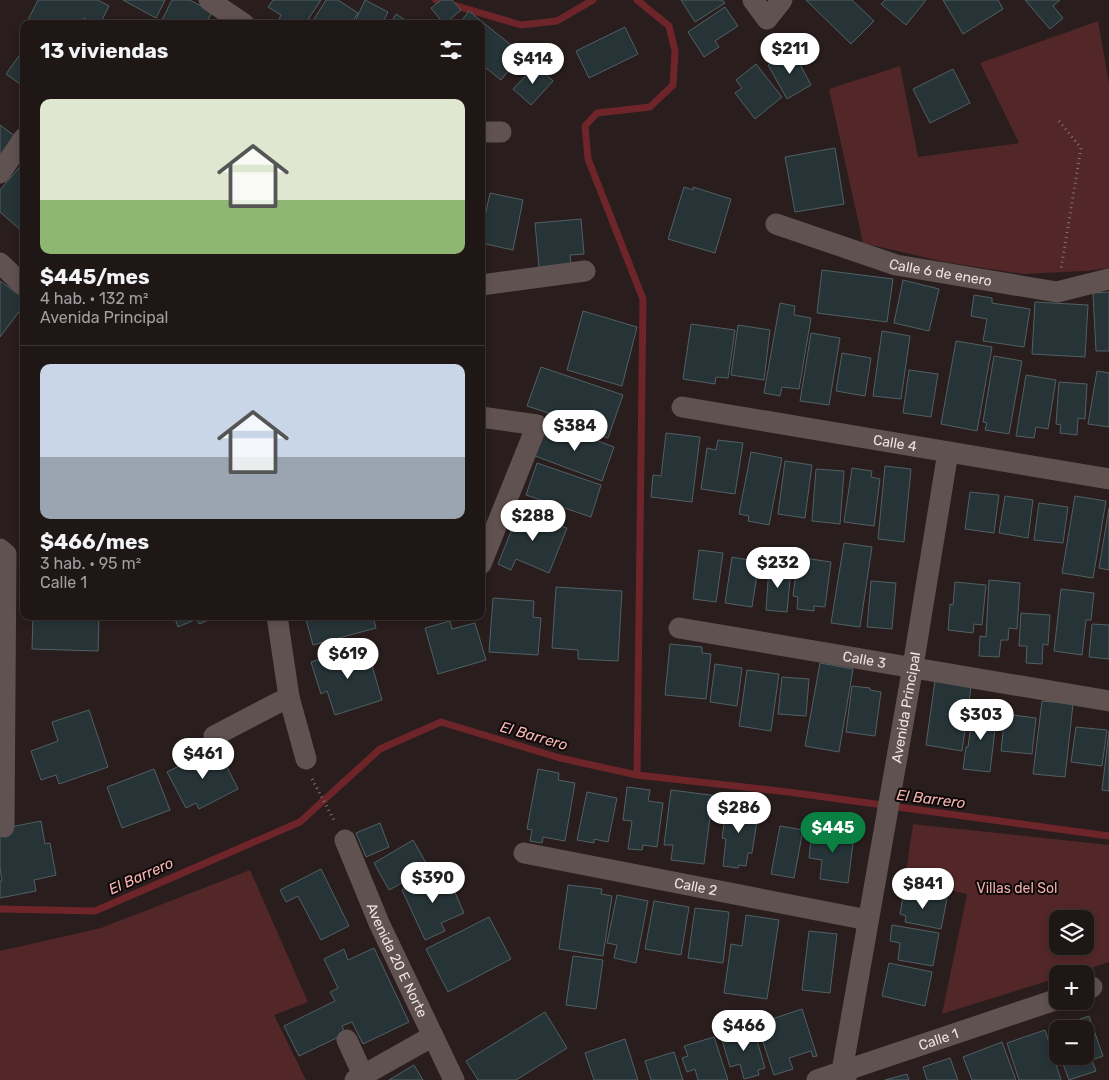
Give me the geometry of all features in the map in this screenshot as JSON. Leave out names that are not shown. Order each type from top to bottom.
[{"type":"street","points":[[210,0],[238,20]]},
{"type":"street","points":[[753,0],[767,20],[782,0]]},
{"type":"street","points":[[0,173],[20,144]]},
{"type":"street","name":"Calle 6 de enero","points":[[776,224],[896,265],[1057,292],[1109,279]]},
{"type":"street","points":[[0,263],[20,282]]},
{"type":"street","points":[[485,284],[585,272]]},
{"type":"street","name":"Calle 4","points":[[682,407],[1109,479]]},
{"type":"street","points":[[485,418],[537,425],[485,554]]},
{"type":"street","name":"Avenida Principal","points":[[844,1075],[868,920],[913,666],[948,452]]},
{"type":"street","points":[[0,549],[6,554],[4,827]]},
{"type":"street","points":[[278,620],[289,697],[309,769]]},
{"type":"street","name":"Calle 3","points":[[678,628],[913,666],[1109,701]]},
{"type":"street","points":[[214,736],[289,697]]},
{"type":"street","name":"Avenida 20 E Norte","points":[[341,832],[379,923],[454,1080]]},
{"type":"street","name":"Calle 2","points":[[524,853],[868,920]]},
{"type":"street","name":"Calle 1","points":[[817,1080],[844,1075],[1049,1002]]},
{"type":"street","points":[[347,1040],[359,1078],[433,1036]]},
{"type":"path","points":[[1057,292],[1081,148],[1060,121]]},
{"type":"path","points":[[309,769],[341,832]]},
{"type":"green space","points":[[1098,21],[1109,84],[1109,268],[1023,274],[945,262],[863,243],[829,89],[900,66],[918,157],[1019,143],[980,63]]},
{"type":"green space","name":"Villas del Sol","points":[[913,824],[1109,845],[1109,962],[1094,967],[1094,965],[1049,965],[1049,981],[942,1014],[967,894],[905,880]]},
{"type":"green space","points":[[250,870],[308,1002],[274,1015],[306,1080],[0,1080],[0,951],[101,928]]},
{"type":"building","points":[[38,0],[98,0],[109,6],[102,20],[88,20],[84,18],[83,20],[28,20]]},
{"type":"building","points":[[123,0],[165,0],[156,18]]},
{"type":"building","points":[[172,0],[190,0],[212,12],[208,20],[162,20]]},
{"type":"building","points":[[273,0],[321,0],[308,20],[278,20],[281,15],[268,7]]},
{"type":"building","points":[[326,0],[338,0],[358,13],[354,20],[314,20]]},
{"type":"building","points":[[365,0],[388,12],[384,20],[356,20]]},
{"type":"building","points":[[441,0],[452,0],[461,10],[449,20],[441,20],[431,8]]},
{"type":"building","points":[[681,0],[722,0],[725,3],[695,22]]},
{"type":"building","points":[[806,0],[852,0],[874,21],[851,44]]},
{"type":"building","points":[[885,0],[926,0],[906,25],[881,4]]},
{"type":"building","points":[[943,0],[998,0],[1003,9],[963,34]]},
{"type":"building","points":[[1025,0],[1060,0],[1053,6],[1063,18],[1050,29]]},
{"type":"building","points":[[725,7],[738,26],[715,41],[719,47],[704,57],[688,32]]},
{"type":"building","points":[[469,11],[480,20],[462,20]]},
{"type":"building","points":[[396,14],[405,20],[392,20]]},
{"type":"building","points":[[485,24],[522,54],[501,80],[485,67]]},
{"type":"building","points":[[625,27],[638,54],[589,78],[576,51]]},
{"type":"building","points":[[793,51],[811,85],[787,99],[768,65]]},
{"type":"building","points":[[20,55],[20,84],[6,74]]},
{"type":"building","points":[[756,64],[782,97],[755,119],[735,93],[742,88],[736,80]]},
{"type":"building","points":[[536,65],[553,81],[531,105],[513,89]]},
{"type":"building","points":[[953,69],[970,103],[930,123],[913,89]]},
{"type":"building","points":[[0,125],[19,139],[0,164]]},
{"type":"building","points":[[835,148],[844,204],[795,212],[785,157]]},
{"type":"building","points":[[20,167],[20,230],[0,212],[0,190]]},
{"type":"building","points":[[684,187],[693,190],[693,187],[731,199],[715,253],[668,239]]},
{"type":"building","points":[[490,193],[523,200],[513,250],[485,244],[485,216]]},
{"type":"building","points":[[581,219],[584,254],[570,255],[571,264],[539,267],[535,223]]},
{"type":"building","points":[[822,270],[893,279],[887,322],[817,313]]},
{"type":"building","points":[[903,280],[939,289],[929,331],[894,323]]},
{"type":"building","points":[[0,281],[20,295],[20,310],[0,337]]},
{"type":"building","points":[[1109,292],[1109,351],[1096,351],[1093,293]]},
{"type":"building","points":[[974,295],[992,298],[992,303],[1030,309],[1024,347],[983,341],[987,319],[971,316]]},
{"type":"building","points":[[1035,302],[1088,305],[1085,357],[1032,354]]},
{"type":"building","points":[[780,303],[795,306],[794,315],[811,318],[799,389],[782,387],[780,396],[764,393]]},
{"type":"building","points":[[583,311],[637,327],[622,386],[567,370]]},
{"type":"building","points":[[691,324],[735,330],[728,378],[716,377],[715,384],[683,379]]},
{"type":"building","points":[[738,325],[770,330],[764,380],[731,375]]},
{"type":"building","points":[[882,331],[910,336],[901,399],[873,396]]},
{"type":"building","points":[[811,333],[840,338],[829,405],[800,401]]},
{"type":"building","points":[[956,341],[992,347],[977,431],[941,424]]},
{"type":"building","points":[[842,353],[871,358],[865,396],[836,391]]},
{"type":"building","points":[[994,356],[1022,361],[1009,434],[985,430],[987,423],[983,422]]},
{"type":"building","points":[[541,367],[623,395],[608,438],[562,422],[564,418],[527,406]]},
{"type":"building","points":[[909,370],[938,374],[931,417],[903,413]]},
{"type":"building","points":[[1097,371],[1109,373],[1109,427],[1088,424]]},
{"type":"building","points":[[1026,375],[1056,380],[1048,429],[1036,427],[1034,438],[1016,436]]},
{"type":"building","points":[[1059,382],[1087,384],[1085,419],[1078,418],[1077,435],[1060,433],[1061,425],[1056,424]]},
{"type":"building","points":[[548,422],[614,447],[602,481],[535,456]]},
{"type":"building","points":[[666,433],[700,437],[692,502],[651,497],[653,475],[661,476]]},
{"type":"building","points":[[718,440],[743,443],[735,494],[701,489],[707,448],[716,450]]},
{"type":"building","points":[[751,452],[782,458],[769,525],[748,521],[749,516],[739,514]]},
{"type":"building","points":[[785,461],[812,465],[805,518],[778,514]]},
{"type":"building","points":[[537,463],[601,485],[591,517],[526,495]]},
{"type":"building","points":[[885,466],[911,469],[904,542],[878,539]]},
{"type":"building","points":[[852,468],[872,471],[871,477],[880,479],[874,526],[844,522]]},
{"type":"building","points":[[816,469],[844,471],[840,524],[812,521]]},
{"type":"building","points":[[970,492],[999,495],[994,533],[965,529]]},
{"type":"building","points":[[1005,496],[1033,500],[1028,538],[999,533]]},
{"type":"building","points":[[1075,496],[1106,501],[1093,578],[1062,573]]},
{"type":"building","points":[[1039,503],[1068,507],[1063,543],[1034,540]]},
{"type":"building","points":[[1109,508],[1109,570],[1099,568]]},
{"type":"building","points":[[520,509],[567,528],[549,573],[516,559],[511,570],[498,564]]},
{"type":"building","points":[[844,543],[872,547],[860,627],[831,623]]},
{"type":"building","points":[[699,550],[723,553],[716,602],[693,599]]},
{"type":"building","points":[[732,557],[759,562],[752,607],[725,603]]},
{"type":"building","points":[[798,557],[831,562],[825,607],[814,606],[814,611],[797,609],[798,597],[793,596]]},
{"type":"building","points":[[769,567],[791,569],[787,612],[766,610]]},
{"type":"building","points":[[989,580],[1020,583],[1017,629],[1009,628],[1008,640],[1001,640],[999,657],[979,656],[980,636],[986,637]]},
{"type":"building","points":[[871,581],[896,583],[892,629],[867,627]]},
{"type":"building","points":[[955,582],[986,585],[982,625],[974,624],[973,633],[948,630],[950,604],[953,605]]},
{"type":"building","points":[[556,587],[622,591],[618,661],[578,659],[578,650],[552,648]]},
{"type":"building","points":[[1061,589],[1094,593],[1091,620],[1086,620],[1082,655],[1054,651]]},
{"type":"building","points":[[493,598],[534,601],[533,617],[541,618],[538,655],[489,652]]},
{"type":"building","points":[[1021,613],[1050,615],[1048,645],[1043,644],[1042,664],[1026,663],[1027,646],[1019,646]]},
{"type":"building","points":[[33,620],[99,620],[98,651],[32,649]]},
{"type":"building","points":[[175,620],[195,620],[178,627]]},
{"type":"building","points":[[197,620],[209,620],[199,624]]},
{"type":"building","points":[[306,620],[374,620],[376,628],[313,645]]},
{"type":"building","points":[[450,621],[452,629],[475,623],[486,660],[438,674],[425,628]]},
{"type":"building","points":[[1092,624],[1109,625],[1109,659],[1089,657]]},
{"type":"building","points":[[670,644],[702,647],[702,653],[711,654],[706,699],[665,695]]},
{"type":"building","points":[[366,645],[382,700],[335,715],[327,691],[321,694],[311,662]]},
{"type":"building","points":[[820,663],[853,669],[839,752],[805,746]]},
{"type":"building","points":[[715,664],[742,668],[737,706],[710,702]]},
{"type":"building","points":[[747,670],[779,674],[771,731],[739,726]]},
{"type":"building","points":[[782,677],[809,679],[806,716],[778,714]]},
{"type":"building","points":[[935,681],[971,687],[962,751],[926,745]]},
{"type":"building","points":[[852,686],[870,688],[870,690],[881,692],[875,736],[846,732]]},
{"type":"building","points":[[1042,701],[1073,704],[1065,777],[1033,774]]},
{"type":"building","points":[[973,709],[997,712],[990,772],[963,769]]},
{"type":"building","points":[[89,710],[108,767],[59,784],[56,775],[41,780],[31,751],[58,741],[52,722]]},
{"type":"building","points":[[1005,714],[1036,718],[1032,754],[1001,751]]},
{"type":"building","points":[[1076,727],[1107,730],[1102,766],[1071,762]]},
{"type":"building","points":[[1109,731],[1109,791],[1102,790]]},
{"type":"building","points":[[217,747],[238,789],[199,809],[196,803],[186,808],[167,772]]},
{"type":"building","points":[[154,769],[170,810],[122,828],[107,787]]},
{"type":"building","points":[[538,769],[559,773],[558,780],[575,783],[565,841],[543,837],[542,843],[530,841],[532,830],[527,829]]},
{"type":"building","points":[[627,787],[650,790],[648,801],[663,803],[657,847],[643,845],[642,850],[628,849],[632,821],[623,820]]},
{"type":"building","points":[[671,790],[718,796],[716,818],[710,817],[704,864],[671,860],[673,845],[664,845]]},
{"type":"building","points":[[587,792],[617,798],[608,842],[594,839],[594,843],[577,840]]},
{"type":"building","points":[[727,803],[759,808],[752,853],[748,853],[746,866],[739,865],[738,868],[723,866],[726,839],[722,838]]},
{"type":"building","points":[[41,821],[45,844],[50,843],[56,875],[34,880],[36,891],[0,898],[0,881],[2,881],[0,829]]},
{"type":"building","points":[[380,823],[389,847],[366,857],[356,833]]},
{"type":"building","points":[[780,826],[803,830],[794,878],[771,874]]},
{"type":"building","points":[[812,830],[854,835],[848,883],[820,879],[822,860],[809,858]]},
{"type":"building","points":[[413,840],[429,868],[389,890],[374,863]]},
{"type":"building","points":[[321,869],[349,926],[321,940],[298,896],[286,902],[280,890]]},
{"type":"building","points":[[445,870],[464,913],[441,923],[445,931],[425,940],[402,890]]},
{"type":"building","points":[[568,885],[602,889],[601,894],[612,896],[603,956],[559,949]]},
{"type":"building","points":[[904,891],[947,899],[941,929],[905,922],[906,916],[900,914]]},
{"type":"building","points":[[617,895],[648,901],[636,963],[614,958],[617,945],[607,943]]},
{"type":"building","points":[[654,901],[689,907],[681,955],[645,949]]},
{"type":"building","points":[[695,908],[729,912],[723,963],[688,958]]},
{"type":"building","points":[[746,915],[779,920],[767,999],[724,993],[731,944],[742,946]]},
{"type":"building","points":[[489,917],[511,959],[448,992],[426,949]]},
{"type":"building","points":[[892,925],[939,933],[933,966],[898,960],[900,943],[890,941]]},
{"type":"building","points":[[809,931],[837,934],[830,993],[802,990]]},
{"type":"building","points":[[374,948],[409,1022],[363,1044],[352,1022],[342,1026],[345,1034],[299,1056],[284,1026],[335,1001],[330,992],[338,988],[324,959],[344,949],[348,960]]},
{"type":"building","points":[[573,956],[603,960],[596,1009],[566,1005]]},
{"type":"building","points":[[889,963],[932,972],[925,1006],[882,996]]},
{"type":"building","points":[[802,1009],[817,1056],[813,1057],[811,1051],[789,1058],[793,1069],[774,1075],[757,1024]]},
{"type":"building","points":[[545,1012],[567,1048],[516,1080],[478,1080],[466,1061]]},
{"type":"building","points":[[1089,1016],[1090,1020],[1077,1020]]},
{"type":"building","points":[[753,1027],[765,1068],[758,1070],[759,1075],[744,1079],[740,1064],[730,1067],[721,1037]]},
{"type":"building","points":[[1045,1030],[1049,1042],[1049,1065],[1056,1065],[1061,1080],[1019,1080],[1007,1043]]},
{"type":"building","points":[[1094,1030],[1103,1056],[1094,1059]]},
{"type":"building","points":[[714,1037],[728,1080],[698,1080],[695,1069],[687,1072],[682,1058],[688,1056],[684,1046]]},
{"type":"building","points":[[625,1039],[638,1080],[594,1080],[585,1053]]},
{"type":"building","points":[[1002,1042],[1016,1080],[972,1080],[963,1057]]},
{"type":"building","points":[[674,1052],[683,1080],[651,1080],[645,1061]]},
{"type":"building","points":[[950,1058],[958,1080],[927,1080],[923,1067]]},
{"type":"building","points":[[414,1065],[423,1080],[389,1080]]},
{"type":"building","points":[[1063,1065],[1094,1065],[1096,1071],[1069,1080]]},
{"type":"building","points":[[907,1074],[909,1080],[885,1080]]},
{"type":"waterway","points":[[436,0],[521,25],[557,21],[593,0]]},
{"type":"waterway","points":[[637,0],[669,26],[675,51],[673,85],[650,107],[597,113],[585,126],[588,159],[643,299],[637,775]]},
{"type":"waterway","name":"El Barrero","points":[[0,909],[95,911],[300,822],[380,749],[441,722],[560,758],[637,775],[788,792],[1109,836]]}]
